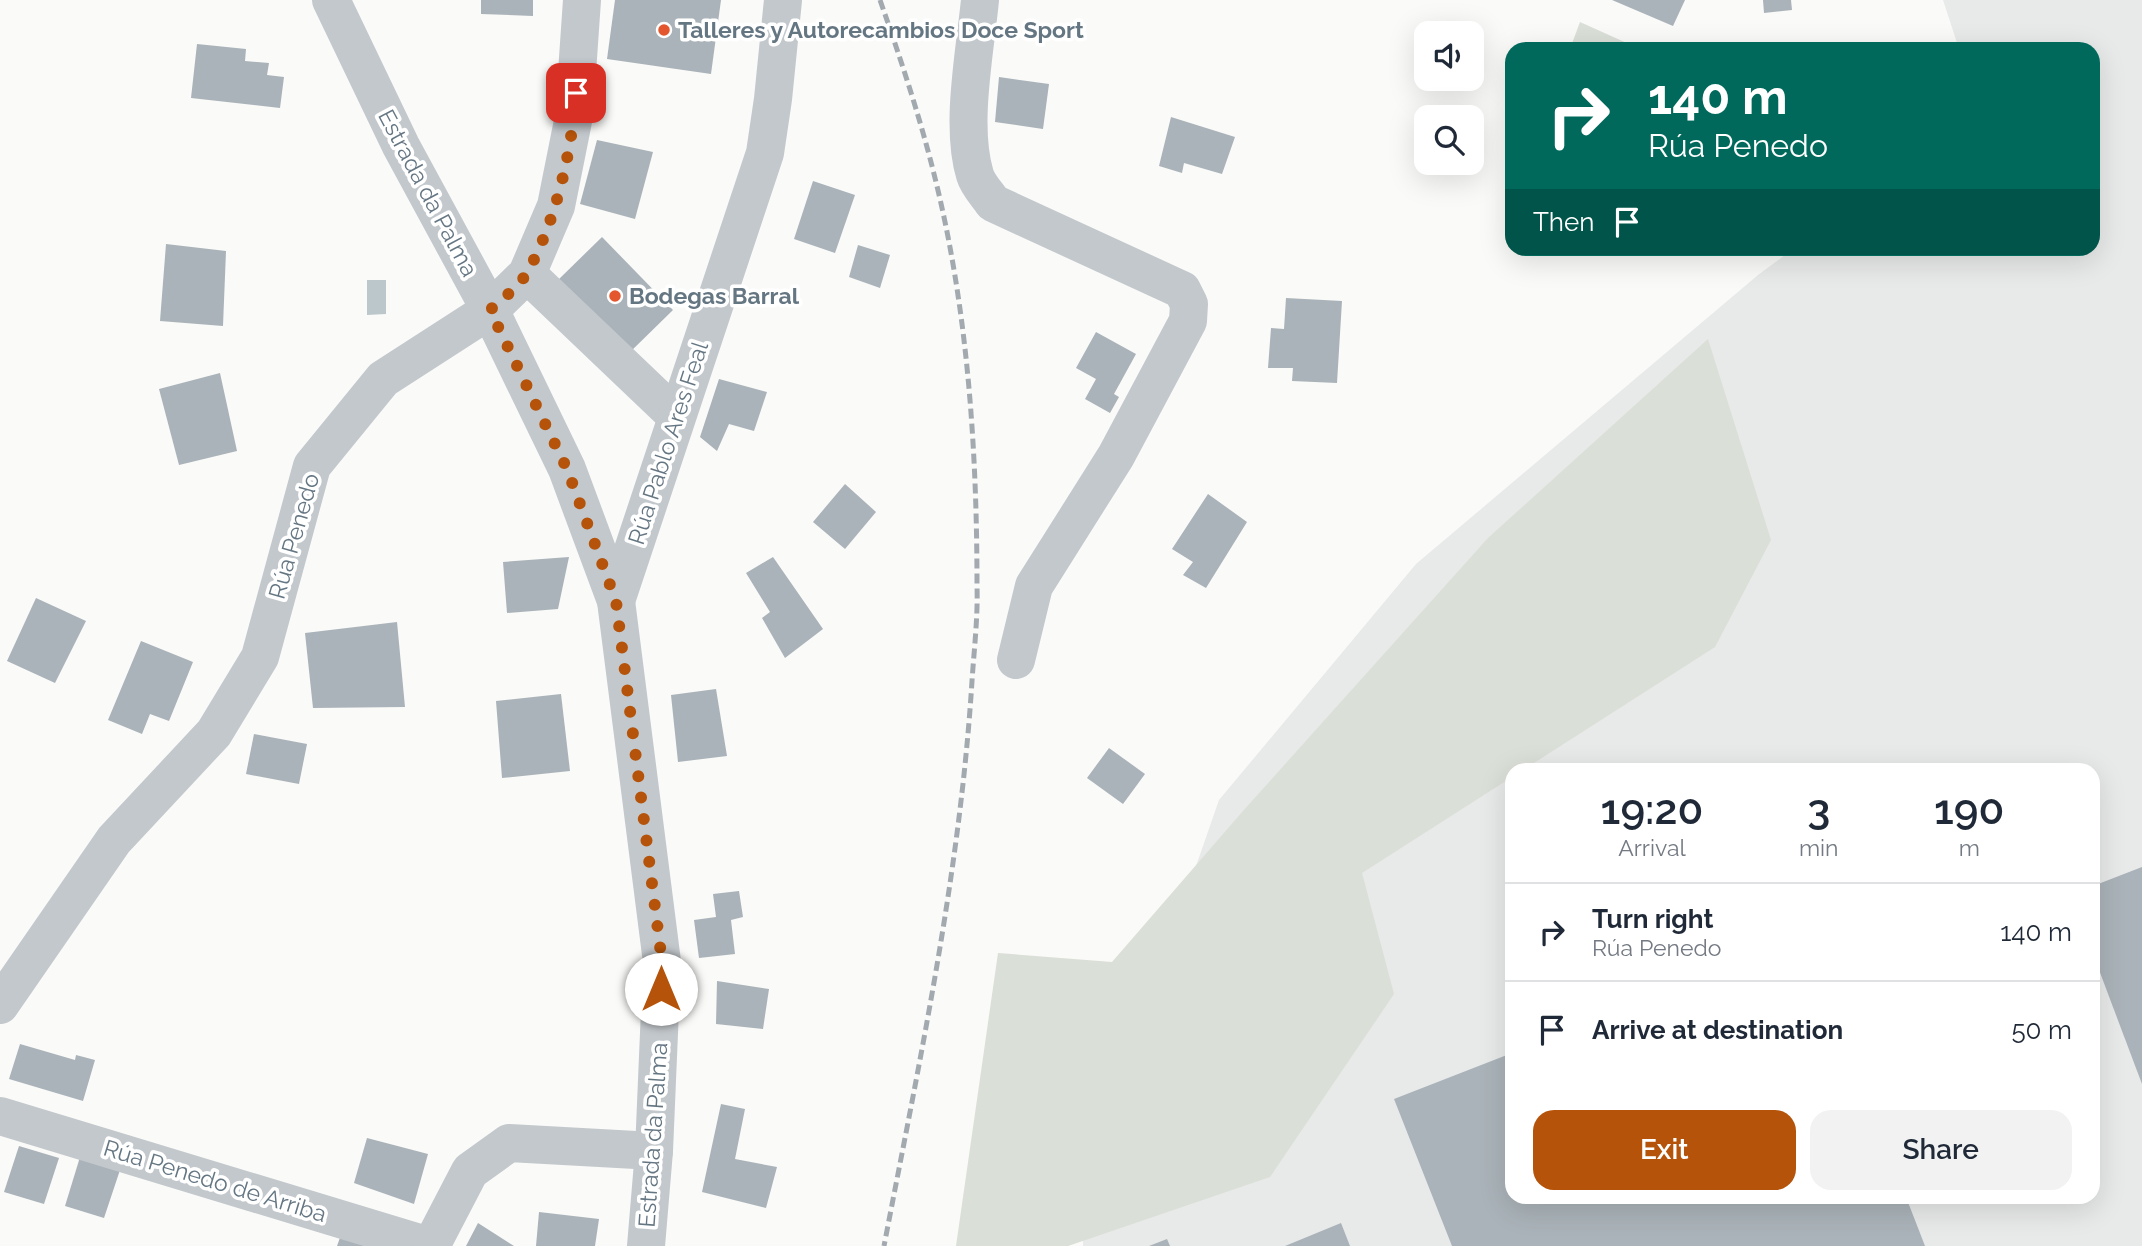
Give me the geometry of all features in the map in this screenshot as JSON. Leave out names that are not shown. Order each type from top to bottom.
[{"type":"street","name":"Estrada da Palma","points":[[331,0],[401,146],[490,310],[567,469],[616,601],[662,962],[654,1151],[646,1246]]},
{"type":"street","name":"Rúa Penedo","points":[[0,1005],[114,840],[214,733],[260,657],[312,466],[383,379],[490,310],[527,274],[556,205],[575,116],[582,0]]},
{"type":"street","name":"Rúa Pablo Ares Feal","points":[[616,601],[765,153],[783,0]]},
{"type":"street","points":[[980,0],[970,102],[969,149],[975,179],[993,203],[1182,290],[1189,304],[1188,321],[1116,456],[1034,586],[1016,660]]},
{"type":"street","points":[[527,274],[676,416]]},
{"type":"street","name":"Rúa Penedo de Arriba","points":[[0,1116],[430,1246]]},
{"type":"street","points":[[430,1246],[470,1171],[509,1143],[654,1151]]},
{"type":"shaded area","points":[[1943,0],[2142,0],[2142,1246],[1083,1246],[1173,932],[1219,800],[1416,564],[1784,256],[2100,256],[2100,42],[1957,42]]},
{"type":"shaded area","points":[[1580,22],[1624,42],[1573,42]]},
{"type":"shaded area","points":[[367,280],[386,280],[386,314],[367,315]]},
{"type":"shaded area","points":[[1708,339],[1771,540],[1715,647],[1534,763],[1505,763],[1505,781],[1362,873],[1394,994],[1270,1177],[1068,1246],[956,1246],[998,953],[1112,962],[1243,811],[1488,538]]},
{"type":"building","points":[[481,0],[533,0],[533,16],[481,14]]},
{"type":"building","name":"Talleres y Autorecambios Doce Sport","points":[[615,0],[721,0],[711,74],[607,59]]},
{"type":"building","points":[[1612,0],[1685,0],[1673,26]]},
{"type":"building","points":[[1763,0],[1791,0],[1792,10],[1764,13]]},
{"type":"building","points":[[197,44],[246,49],[245,61],[269,63],[267,75],[284,77],[280,108],[191,98]]},
{"type":"building","points":[[999,77],[1049,84],[1043,129],[995,122]]},
{"type":"building","points":[[1171,117],[1235,137],[1222,174],[1184,163],[1182,173],[1159,166]]},
{"type":"building","points":[[597,140],[653,152],[635,219],[580,204]]},
{"type":"building","points":[[813,181],[855,195],[835,253],[794,239]]},
{"type":"building","name":"Bodegas Barral","points":[[602,237],[673,310],[627,355],[556,282]]},
{"type":"building","points":[[166,244],[226,251],[223,326],[160,321]]},
{"type":"building","points":[[858,245],[890,255],[880,288],[849,277]]},
{"type":"building","points":[[1286,298],[1342,301],[1337,383],[1292,381],[1293,368],[1268,368],[1271,328],[1284,329]]},
{"type":"building","points":[[1096,332],[1136,354],[1114,394],[1119,397],[1110,413],[1085,399],[1096,379],[1076,368]]},
{"type":"building","points":[[220,373],[237,451],[179,465],[159,389]]},
{"type":"building","points":[[719,379],[767,392],[754,431],[729,424],[717,451],[700,437]]},
{"type":"building","points":[[845,484],[876,512],[845,549],[813,522]]},
{"type":"building","points":[[1208,494],[1247,522],[1206,588],[1183,575],[1193,562],[1172,549]]},
{"type":"building","points":[[569,557],[558,609],[507,613],[503,562]]},
{"type":"building","points":[[773,557],[823,629],[785,658],[762,618],[770,612],[746,573]]},
{"type":"building","points":[[36,598],[86,621],[55,683],[7,661]]},
{"type":"building","points":[[397,622],[405,707],[313,708],[305,633]]},
{"type":"building","points":[[141,641],[193,662],[169,721],[150,714],[142,734],[108,720]]},
{"type":"building","points":[[716,689],[727,756],[678,762],[671,695]]},
{"type":"building","points":[[561,694],[570,771],[502,778],[496,701]]},
{"type":"building","points":[[254,734],[307,744],[299,784],[246,774]]},
{"type":"building","points":[[1109,748],[1145,774],[1123,804],[1087,778]]},
{"type":"building","points":[[2142,867],[2142,1084],[2100,973],[2100,883]]},
{"type":"building","points":[[739,891],[743,917],[731,920],[735,954],[699,958],[694,920],[716,917],[713,894]]},
{"type":"building","points":[[717,981],[769,989],[763,1029],[716,1024]]},
{"type":"building","points":[[20,1044],[75,1060],[76,1055],[95,1060],[83,1101],[9,1079]]},
{"type":"building","points":[[1505,1056],[1505,1204],[1909,1204],[1925,1246],[1452,1246],[1394,1099]]},
{"type":"building","points":[[721,1104],[745,1109],[735,1159],[777,1167],[766,1208],[702,1192]]},
{"type":"building","points":[[367,1138],[428,1154],[414,1204],[354,1183]]},
{"type":"building","points":[[19,1146],[59,1158],[44,1204],[4,1192]]},
{"type":"building","points":[[80,1157],[120,1170],[104,1218],[65,1206]]},
{"type":"building","points":[[539,1212],[599,1219],[595,1246],[536,1246]]},
{"type":"building","points":[[478,1223],[514,1246],[466,1246]]},
{"type":"building","points":[[1341,1223],[1350,1246],[1285,1246]]},
{"type":"building","points":[[342,1232],[387,1246],[337,1246]]},
{"type":"building","points":[[1167,1239],[1170,1246],[1149,1246]]},
{"type":"railway","points":[[880,0],[910,90],[947,231],[963,332],[977,536],[976,634],[958,824],[925,1035],[884,1246]]},
{"type":"place","name":"Talleres y Autorecambios Doce Sport","points":[[664,30]]},
{"type":"place","name":"Bodegas Barral","points":[[615,296]]},
{"type":"route","points":[[576,93],[575,116],[556,205],[527,274],[490,310],[567,469],[616,601],[662,962],[661,989]]}]
